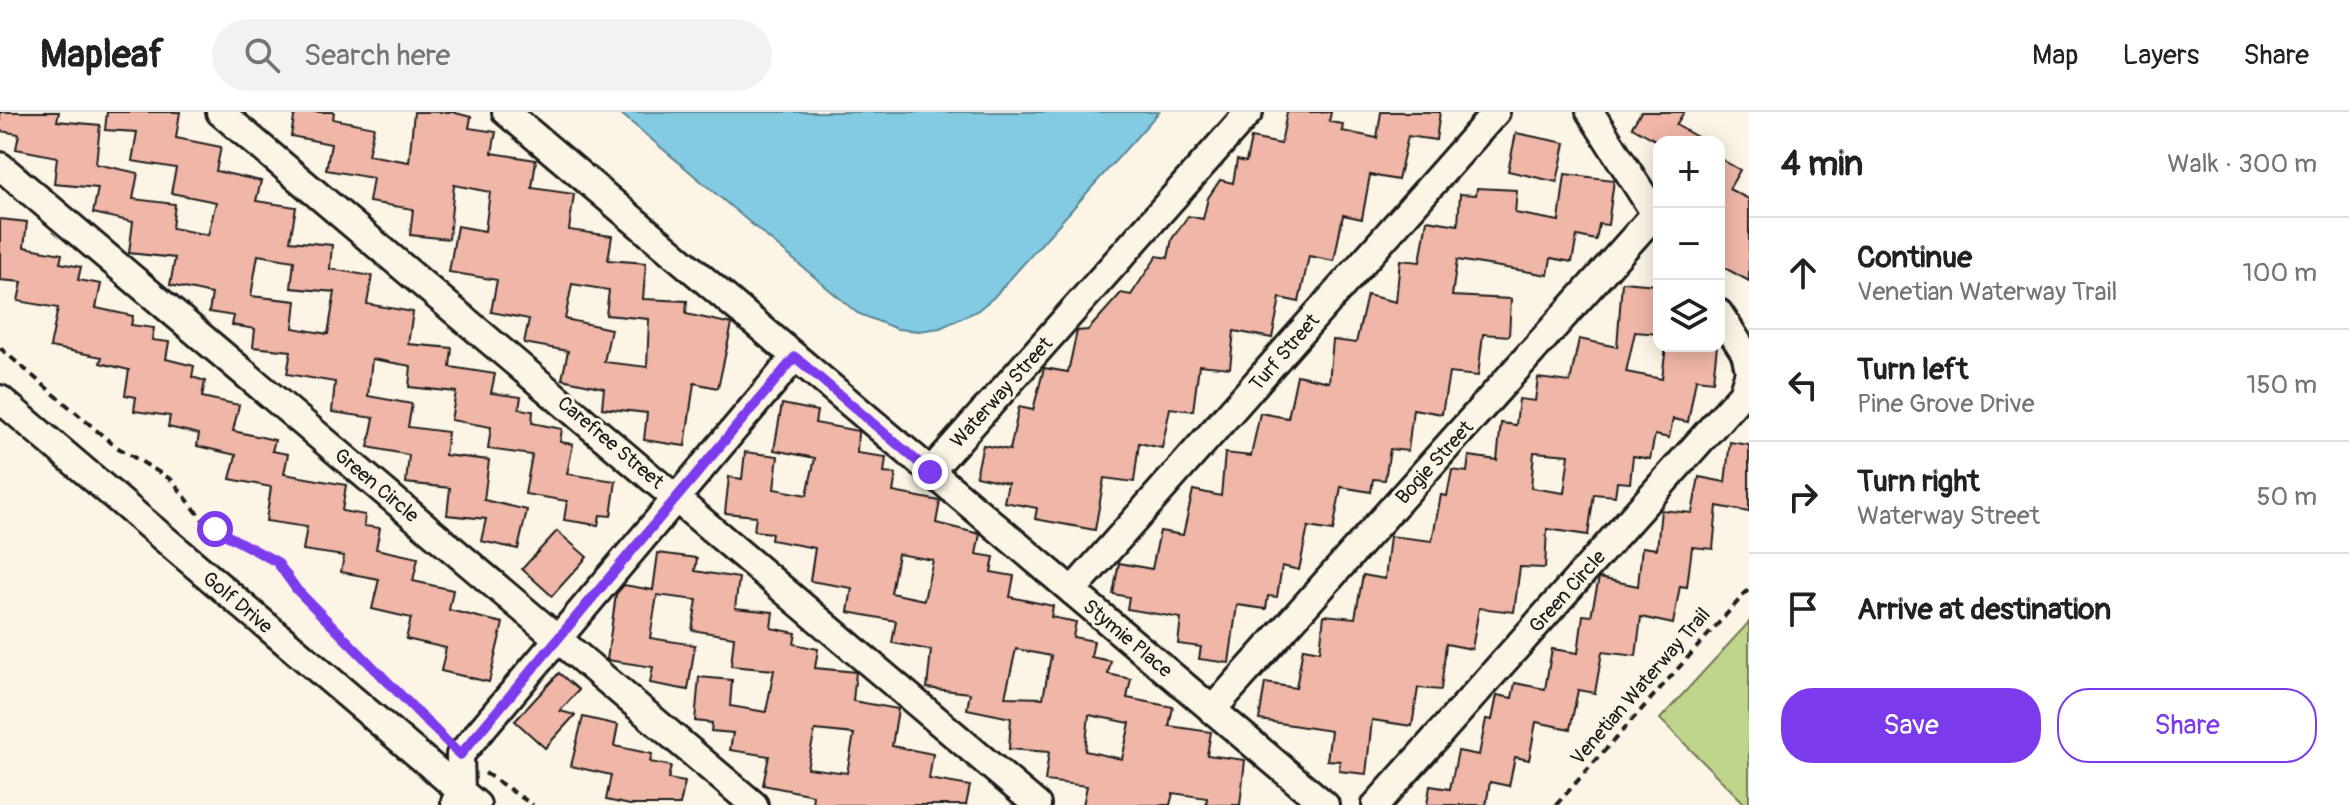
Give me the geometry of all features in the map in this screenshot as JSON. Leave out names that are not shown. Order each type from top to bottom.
[{"type":"street","name":"Carefree Street","points":[[220,112],[1037,805]]},
{"type":"street","points":[[506,112],[930,472]]},
{"type":"street","name":"Waterway Street","points":[[930,472],[1249,112]]},
{"type":"street","name":"Turf Street","points":[[1072,591],[1496,112]]},
{"type":"street","points":[[1590,112],[1653,211]]},
{"type":"street","name":"Green Circle","points":[[0,166],[754,805]]},
{"type":"street","name":"Bogie Street","points":[[1212,710],[1653,221]]},
{"type":"street","points":[[1725,322],[1745,353],[1749,371]]},
{"type":"street","points":[[464,800],[460,755],[795,357]]},
{"type":"street","name":"Green Circle","points":[[1376,805],[1742,394],[1749,371]]},
{"type":"street","name":"Golf Drive","points":[[0,399],[464,800]]},
{"type":"street","name":"Stymie Place","points":[[930,472],[1325,805]]},
{"type":"path","points":[[0,348],[115,446],[172,480],[203,520],[277,562],[297,590],[460,755],[533,805]]},
{"type":"path","name":"Venetian Waterway Trail","points":[[1556,805],[1749,589]]},
{"type":"green space","points":[[1749,622],[1749,805],[1746,805],[1660,719]]},
{"type":"water","points":[[619,112],[1159,112],[993,298],[977,311],[940,328],[919,331],[897,329],[857,313]]},
{"type":"building","points":[[0,112],[59,112],[57,121],[100,125],[96,164],[138,173],[133,199],[175,204],[172,228],[208,235],[216,202],[171,193],[176,168],[132,161],[137,132],[105,130],[107,112],[180,112],[176,138],[221,147],[216,171],[261,181],[256,201],[296,207],[290,241],[332,245],[330,269],[372,276],[367,304],[413,312],[408,344],[452,348],[450,367],[495,374],[491,393],[521,397],[519,409],[533,411],[532,423],[562,429],[560,442],[573,444],[567,474],[616,481],[611,516],[600,515],[598,525],[564,520],[567,501],[525,494],[532,455],[488,449],[491,427],[451,420],[456,392],[409,387],[411,366],[372,359],[368,396],[412,404],[408,427],[448,432],[445,455],[489,460],[484,500],[527,510],[518,549],[481,541],[486,519],[447,515],[450,488],[406,483],[409,455],[368,447],[374,418],[332,412],[335,382],[287,374],[291,351],[253,347],[255,329],[232,325],[234,316],[209,312],[212,294],[170,285],[175,258],[129,253],[133,222],[93,213],[98,188],[54,184],[57,157],[16,149],[19,134],[0,131]],"holes":[[[258,255],[294,261],[291,288],[335,292],[328,334],[293,328],[296,301],[251,296]]]},
{"type":"building","points":[[295,112],[334,112],[333,119],[374,127],[368,155],[409,162],[414,112],[452,112],[471,117],[469,128],[496,132],[492,153],[536,160],[532,188],[574,194],[569,230],[612,236],[608,260],[646,263],[643,299],[687,301],[686,314],[732,324],[718,388],[694,383],[685,446],[644,440],[647,413],[602,408],[604,388],[562,379],[568,351],[524,343],[529,319],[491,312],[497,280],[449,272],[457,226],[485,231],[490,192],[454,185],[449,239],[410,235],[413,209],[369,202],[373,178],[326,170],[331,144],[291,136]],"holes":[[[572,284],[609,290],[606,315],[649,319],[647,367],[604,362],[611,329],[565,319]]]},
{"type":"building","points":[[1287,112],[1331,112],[1329,122],[1343,124],[1342,131],[1377,138],[1381,112],[1440,112],[1436,140],[1408,136],[1398,180],[1370,175],[1362,219],[1343,215],[1334,261],[1309,256],[1299,302],[1280,298],[1272,338],[1234,331],[1230,368],[1199,365],[1193,411],[1170,408],[1162,448],[1139,443],[1134,482],[1104,478],[1095,530],[1035,519],[1037,508],[1004,502],[1008,483],[976,476],[983,445],[1010,450],[1019,407],[1033,410],[1044,368],[1068,372],[1077,331],[1088,330],[1121,293],[1131,295],[1157,256],[1168,258],[1172,239],[1188,216],[1203,219],[1208,198],[1220,180],[1233,183],[1237,160],[1246,162],[1251,138],[1281,144]]},
{"type":"building","points":[[1641,112],[1684,112],[1676,125],[1695,136],[1653,136],[1653,139],[1632,127]]},
{"type":"building","points":[[1516,133],[1565,143],[1557,182],[1508,171]]},
{"type":"building","points":[[1725,161],[1740,170],[1729,189],[1749,199],[1749,281],[1725,268]]},
{"type":"building","points":[[1565,174],[1614,180],[1608,225],[1599,224],[1596,240],[1577,236],[1572,262],[1551,258],[1548,275],[1457,260],[1452,296],[1511,299],[1509,336],[1483,334],[1478,376],[1449,373],[1442,414],[1413,409],[1408,451],[1390,449],[1385,480],[1373,479],[1371,492],[1341,487],[1333,531],[1308,527],[1299,570],[1282,566],[1277,597],[1268,596],[1266,609],[1237,605],[1229,663],[1199,659],[1201,647],[1178,644],[1181,618],[1127,609],[1129,597],[1113,594],[1119,563],[1152,569],[1160,531],[1183,535],[1193,490],[1221,496],[1225,453],[1251,456],[1260,413],[1288,418],[1297,375],[1329,382],[1333,340],[1356,343],[1367,295],[1396,302],[1400,260],[1420,262],[1427,220],[1458,225],[1460,194],[1476,195],[1477,188],[1517,190],[1515,213],[1559,221]]},
{"type":"building","points":[[0,219],[27,222],[24,247],[62,254],[60,263],[81,267],[78,280],[101,284],[96,308],[133,316],[131,325],[154,328],[152,340],[169,342],[166,359],[194,366],[192,377],[205,381],[202,397],[239,405],[233,431],[275,440],[272,451],[288,454],[284,474],[346,485],[342,511],[365,515],[364,526],[380,528],[376,549],[418,558],[413,581],[453,590],[449,610],[503,623],[489,682],[441,671],[446,648],[406,639],[411,618],[372,609],[379,579],[341,572],[344,556],[303,550],[307,527],[266,521],[271,487],[230,479],[236,455],[197,446],[199,434],[168,427],[170,416],[134,411],[136,397],[125,395],[129,370],[100,363],[102,357],[50,347],[58,308],[18,301],[22,282],[0,280]]},
{"type":"building","points":[[1622,282],[1653,285],[1653,334],[1635,332],[1626,372],[1662,379],[1665,352],[1716,352],[1713,381],[1696,379],[1688,422],[1673,419],[1669,438],[1655,435],[1650,459],[1633,456],[1630,483],[1617,482],[1615,496],[1594,494],[1588,535],[1547,529],[1545,568],[1520,567],[1514,612],[1479,608],[1472,649],[1446,644],[1441,690],[1418,688],[1412,726],[1372,720],[1366,774],[1339,771],[1340,761],[1327,760],[1331,731],[1259,720],[1265,683],[1296,688],[1303,648],[1320,651],[1324,615],[1355,618],[1363,575],[1385,579],[1390,536],[1432,541],[1441,495],[1447,496],[1452,470],[1467,472],[1469,456],[1497,460],[1501,423],[1516,425],[1519,399],[1535,401],[1538,378],[1570,382],[1579,339],[1617,347]],"holes":[[[1534,452],[1569,455],[1564,493],[1531,488]]]},
{"type":"building","points":[[782,404],[817,411],[815,423],[858,431],[857,453],[886,457],[884,473],[896,474],[893,492],[940,501],[936,523],[980,534],[976,554],[994,557],[991,572],[1014,576],[1010,597],[1053,606],[1051,617],[1076,622],[1073,637],[1094,641],[1091,657],[1111,661],[1108,674],[1131,679],[1127,698],[1173,707],[1169,726],[1211,732],[1207,755],[1245,760],[1240,805],[1206,805],[1207,798],[1173,793],[1170,805],[1083,805],[1087,786],[1045,781],[1049,752],[1009,749],[1011,718],[967,709],[970,693],[927,688],[931,650],[892,643],[896,621],[848,612],[852,588],[810,581],[815,548],[771,540],[772,533],[754,531],[756,516],[725,513],[729,477],[742,479],[745,452],[778,456],[774,489],[807,495],[815,458],[774,450]],"holes":[[[898,554],[933,560],[924,600],[891,593]],[[1016,649],[1051,656],[1043,698],[1005,697]],[[1089,715],[1130,723],[1122,759],[1085,751]]]},
{"type":"building","points":[[1730,442],[1749,445],[1749,512],[1717,506],[1713,549],[1692,547],[1687,587],[1680,586],[1673,624],[1641,617],[1636,656],[1602,652],[1595,693],[1578,690],[1570,729],[1536,722],[1529,760],[1515,757],[1509,786],[1490,782],[1486,805],[1427,805],[1430,786],[1450,789],[1458,751],[1479,755],[1486,719],[1492,720],[1497,695],[1512,698],[1515,683],[1545,689],[1552,649],[1578,653],[1583,615],[1591,616],[1599,578],[1638,586],[1642,547],[1657,549],[1661,510],[1692,513],[1699,477],[1725,482]]},
{"type":"building","points":[[557,531],[587,557],[552,596],[522,569]]},
{"type":"building","points":[[658,553],[697,558],[695,571],[739,578],[735,608],[773,612],[771,628],[796,633],[794,644],[818,649],[815,668],[856,672],[853,701],[898,709],[892,746],[933,754],[929,779],[970,786],[966,805],[812,805],[813,795],[763,785],[769,756],[730,750],[733,733],[711,731],[712,723],[695,721],[699,677],[732,680],[730,706],[766,712],[774,670],[731,666],[734,637],[692,630],[697,600],[657,595],[650,638],[695,645],[688,690],[650,683],[653,667],[607,660],[616,594],[624,585],[653,590]],"holes":[[[815,730],[854,734],[847,773],[807,768]]]},
{"type":"building","points":[[559,673],[579,690],[560,711],[575,715],[545,748],[515,721]]},
{"type":"building","points":[[583,717],[618,725],[614,746],[652,754],[650,762],[671,766],[668,779],[685,782],[680,805],[630,805],[606,800],[611,775],[571,766]]},
{"type":"route","points":[[215,529],[277,562],[297,590],[460,755],[795,357],[930,472]]}]
